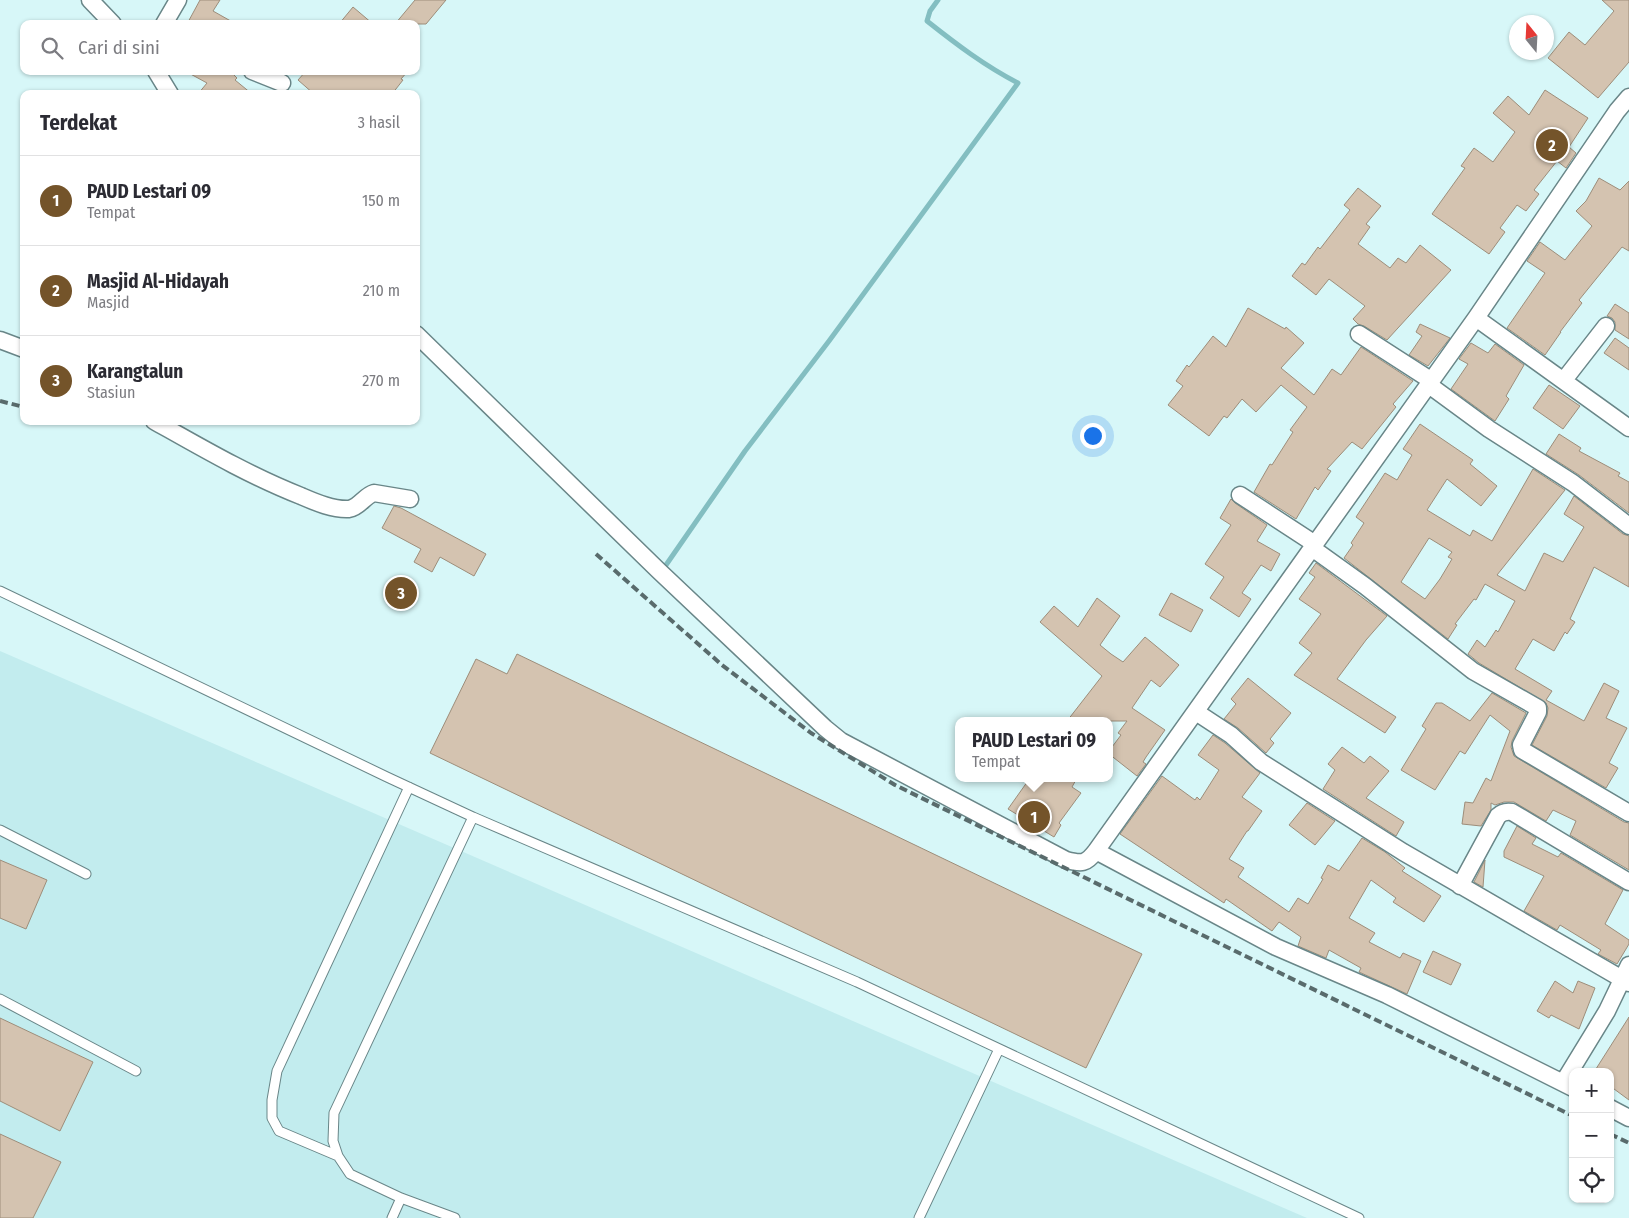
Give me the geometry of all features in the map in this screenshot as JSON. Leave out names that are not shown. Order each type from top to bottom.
[{"type":"street","points":[[90,0],[109,20]]},
{"type":"street","points":[[166,20],[178,0]]},
{"type":"street","points":[[158,75],[168,90]]},
{"type":"street","points":[[262,75],[282,83]]},
{"type":"street","points":[[420,338],[658,571],[841,741],[1066,860],[1083,863],[1090,859],[1096,851],[1196,712],[1476,318],[1617,111],[1629,97]]},
{"type":"street","points":[[1476,318],[1629,428]]},
{"type":"street","points":[[1564,380],[1606,326]]},
{"type":"street","points":[[1359,334],[1430,383],[1490,429],[1573,483],[1629,526]]},
{"type":"street","points":[[0,340],[20,348]]},
{"type":"street","points":[[161,425],[272,485],[325,506],[352,508],[362,503],[374,493],[410,499]]},
{"type":"street","points":[[1240,496],[1314,546],[1473,670],[1538,708],[1538,712],[1521,745],[1522,750],[1629,812]]},
{"type":"street","points":[[1096,851],[1276,947],[1386,995],[1568,1086],[1627,976],[1460,886],[1261,762],[1231,736],[1196,712]]},
{"type":"street","points":[[1460,886],[1498,816],[1507,811],[1512,812],[1629,882]]},
{"type":"street","points":[[1614,1110],[1629,1118]]},
{"type":"lane","points":[[0,591],[474,817],[857,982],[1359,1218]]},
{"type":"lane","points":[[338,1156],[279,1131],[272,1118],[272,1100],[277,1071],[409,787]]},
{"type":"lane","points":[[455,1218],[401,1198],[350,1174],[338,1156],[333,1142],[334,1113],[474,817]]},
{"type":"lane","points":[[0,830],[86,874]]},
{"type":"lane","points":[[0,999],[136,1071]]},
{"type":"lane","points":[[919,1218],[999,1049]]},
{"type":"lane","points":[[392,1218],[401,1198]]},
{"type":"shaded area","points":[[0,651],[1307,1218],[0,1218]]},
{"type":"building","points":[[200,0],[220,0],[213,11],[229,20],[189,20]]},
{"type":"building","points":[[415,0],[446,0],[426,24],[420,24],[420,20],[398,20]]},
{"type":"building","points":[[1602,0],[1629,0],[1629,62],[1598,98],[1550,60],[1554,60],[1554,51],[1569,32],[1585,45],[1614,11]]},
{"type":"building","points":[[353,7],[368,20],[342,20]]},
{"type":"building","points":[[192,75],[234,75],[237,78],[235,80],[247,90],[201,90],[207,83]]},
{"type":"building","points":[[302,75],[404,75],[395,90],[309,90],[298,80]]},
{"type":"building","points":[[1545,90],[1588,118],[1569,147],[1576,153],[1566,168],[1557,161],[1534,190],[1539,194],[1526,211],[1517,205],[1500,228],[1505,232],[1489,254],[1432,214],[1465,168],[1461,166],[1474,148],[1493,162],[1515,132],[1493,113],[1508,96],[1529,115]]},
{"type":"building","points":[[1599,178],[1620,190],[1629,181],[1629,251],[1622,247],[1579,300],[1582,303],[1545,355],[1507,328],[1545,273],[1527,261],[1540,242],[1565,260],[1592,226],[1576,211],[1586,201]]},
{"type":"building","points":[[1358,188],[1381,206],[1366,224],[1370,227],[1358,244],[1390,268],[1398,258],[1406,263],[1420,245],[1451,270],[1387,340],[1358,324],[1353,319],[1365,306],[1329,279],[1316,295],[1292,276],[1302,263],[1305,265],[1318,247],[1320,249],[1350,210],[1344,205]]},
{"type":"building","points":[[1615,304],[1629,313],[1629,339],[1615,330],[1615,322],[1607,316]]},
{"type":"building","points":[[1248,308],[1285,329],[1286,327],[1304,343],[1281,368],[1314,395],[1332,369],[1341,375],[1361,347],[1413,381],[1393,404],[1396,407],[1362,449],[1352,442],[1327,469],[1331,471],[1318,490],[1315,487],[1296,519],[1254,492],[1270,464],[1272,465],[1293,432],[1290,430],[1307,407],[1281,385],[1256,412],[1242,399],[1227,418],[1224,416],[1209,436],[1168,405],[1183,386],[1176,381],[1187,365],[1189,367],[1213,336],[1226,347]]},
{"type":"building","points":[[1420,324],[1450,338],[1428,366],[1409,355],[1422,336],[1416,332]]},
{"type":"building","points":[[1615,338],[1629,348],[1629,370],[1604,353]]},
{"type":"building","points":[[1471,343],[1488,353],[1495,344],[1524,365],[1506,396],[1509,399],[1495,421],[1451,389],[1468,364],[1459,359]]},
{"type":"building","points":[[1549,385],[1580,406],[1563,429],[1533,408]]},
{"type":"building","points":[[1420,424],[1473,460],[1470,464],[1497,486],[1481,506],[1447,479],[1427,510],[1470,536],[1473,530],[1492,541],[1533,469],[1565,490],[1497,575],[1525,591],[1544,553],[1563,562],[1584,527],[1564,514],[1574,496],[1623,534],[1629,536],[1629,587],[1594,567],[1570,619],[1575,622],[1567,634],[1565,632],[1554,651],[1533,639],[1515,669],[1552,691],[1546,700],[1584,721],[1604,683],[1619,691],[1606,718],[1627,728],[1609,763],[1618,768],[1606,788],[1532,745],[1547,716],[1548,708],[1546,703],[1479,663],[1468,654],[1477,640],[1485,647],[1496,630],[1498,632],[1515,601],[1485,584],[1476,600],[1474,599],[1455,624],[1457,625],[1448,639],[1344,558],[1364,523],[1356,517],[1385,473],[1397,480],[1412,455],[1403,449]],"holes":[[[1429,538],[1452,552],[1448,557],[1452,559],[1425,599],[1401,582]]]},
{"type":"building","points":[[1559,434],[1581,448],[1579,451],[1620,473],[1618,476],[1629,482],[1629,513],[1579,475],[1546,454]]},
{"type":"building","points":[[1231,499],[1267,525],[1257,541],[1280,554],[1271,571],[1261,565],[1242,593],[1251,599],[1239,617],[1210,598],[1224,577],[1205,564],[1231,525],[1220,518]]},
{"type":"building","points":[[394,506],[486,554],[474,576],[440,557],[432,572],[414,562],[421,549],[382,528]]},
{"type":"building","points":[[1316,563],[1387,616],[1366,640],[1337,679],[1396,717],[1385,733],[1294,675],[1312,653],[1299,643],[1321,614],[1299,599],[1315,577],[1309,573]]},
{"type":"building","points":[[1171,593],[1203,610],[1191,632],[1159,615]]},
{"type":"building","points":[[1097,598],[1120,616],[1100,645],[1111,654],[1123,662],[1145,637],[1179,665],[1160,687],[1151,680],[1132,708],[1165,730],[1146,757],[1143,762],[1146,764],[1137,776],[1113,757],[1113,746],[1121,735],[1118,733],[1127,721],[1113,721],[1113,717],[1070,717],[1102,676],[1040,622],[1054,606],[1078,627]]},
{"type":"building","points":[[517,654],[1142,954],[1086,1068],[430,753],[476,659],[507,674]]},
{"type":"building","points":[[1248,678],[1291,713],[1270,739],[1274,743],[1266,753],[1238,728],[1224,719],[1236,704],[1231,699]]},
{"type":"building","points":[[1492,693],[1526,713],[1512,741],[1511,747],[1514,756],[1624,822],[1629,823],[1629,870],[1570,835],[1576,821],[1553,810],[1546,821],[1514,802],[1504,802],[1495,805],[1491,803],[1491,810],[1481,826],[1462,824],[1465,802],[1473,803],[1486,778],[1491,781],[1510,731],[1490,715],[1465,754],[1460,751],[1435,790],[1401,770],[1426,729],[1422,726],[1436,703],[1442,703],[1470,721]]},
{"type":"building","points":[[1213,735],[1260,773],[1242,797],[1262,811],[1229,859],[1244,868],[1238,877],[1289,912],[1298,898],[1308,904],[1323,879],[1321,878],[1328,865],[1339,871],[1362,838],[1385,852],[1405,868],[1402,871],[1441,896],[1424,922],[1393,902],[1396,898],[1371,880],[1349,918],[1375,933],[1369,942],[1400,958],[1403,953],[1421,961],[1407,994],[1359,972],[1361,968],[1329,950],[1326,958],[1298,946],[1301,937],[1279,922],[1272,931],[1226,899],[1224,903],[1120,834],[1162,776],[1195,800],[1197,797],[1200,800],[1219,770],[1198,755]]},
{"type":"building","points":[[1342,747],[1364,763],[1370,756],[1389,771],[1366,798],[1404,822],[1396,836],[1323,789],[1335,770],[1328,764]]},
{"type":"building","points":[[1027,782],[1075,782],[1072,787],[1081,793],[1059,823],[1061,825],[1054,837],[1008,809]]},
{"type":"building","points":[[1307,803],[1335,821],[1315,845],[1289,825]]},
{"type":"building","points":[[1517,826],[1536,838],[1532,844],[1558,857],[1561,853],[1623,890],[1605,924],[1629,940],[1629,944],[1617,964],[1598,954],[1601,950],[1560,925],[1557,930],[1524,911],[1544,876],[1504,857],[1504,851]]},
{"type":"building","points":[[0,860],[47,880],[26,929],[0,918]]},
{"type":"building","points":[[1485,860],[1483,887],[1474,882]]},
{"type":"building","points":[[1433,951],[1461,964],[1451,985],[1423,972]]},
{"type":"building","points":[[1555,981],[1573,993],[1578,981],[1595,988],[1579,1029],[1551,1015],[1549,1018],[1537,1011]]},
{"type":"building","points":[[1629,1017],[1629,1100],[1614,1089],[1614,1068],[1597,1068]]},
{"type":"building","points":[[0,1018],[93,1062],[60,1131],[0,1101]]},
{"type":"building","points":[[0,1134],[61,1162],[33,1218],[0,1218]]},
{"type":"waterway","points":[[666,565],[745,451],[829,341],[1018,83],[971,54],[927,21],[930,11],[938,0]]},
{"type":"railway","points":[[0,401],[20,406]]},
{"type":"railway","points":[[596,554],[722,665],[811,733],[895,785],[1569,1114]]},
{"type":"railway","points":[[1614,1136],[1629,1143]]},
{"type":"place","name":"Masjid Al-Hidayah","points":[[1552,145]]},
{"type":"place","name":"Karangtalun","points":[[401,593]]},
{"type":"place","name":"PAUD Lestari 09","points":[[1034,817]]}]
